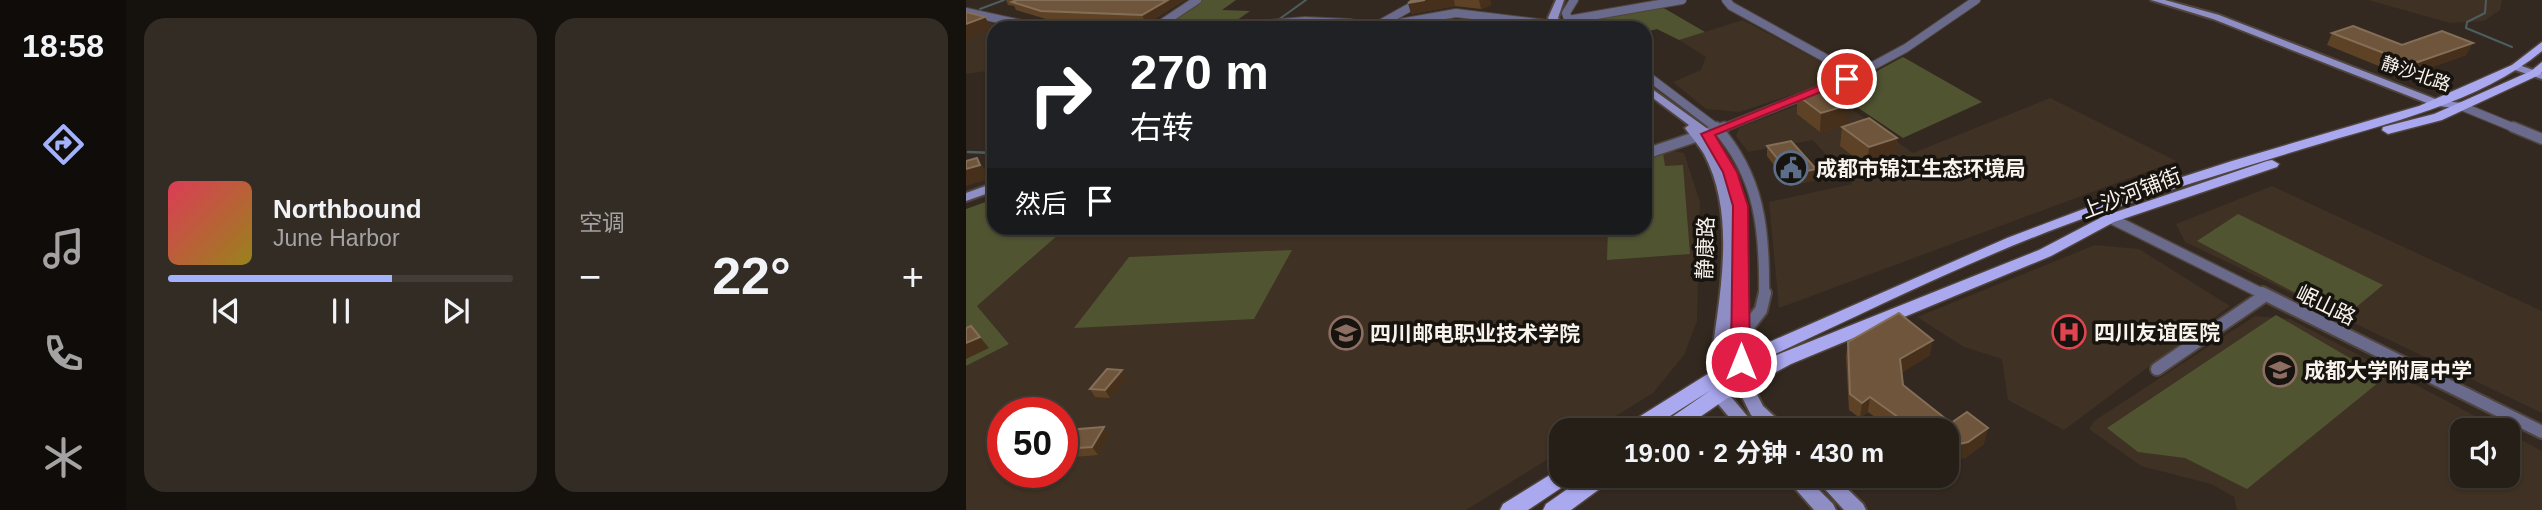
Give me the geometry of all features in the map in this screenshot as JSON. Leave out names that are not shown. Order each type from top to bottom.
[{"type":"main road","points":[[1546,21],[1545,16],[1554,0]]},
{"type":"main road","points":[[1559,21],[1553,18],[1560,0]]},
{"type":"main road","name":"静沙北路","points":[[2155,0],[2216,17],[2461,106]]},
{"type":"main road","name":"静沙北路","points":[[2180,0],[2293,38],[2442,100]]},
{"type":"main road","name":"上沙河铺街","points":[[1742,372],[2012,241],[2094,210],[2442,100],[2520,63],[2542,45]]},
{"type":"main road","points":[[2520,63],[2541,69]]},
{"type":"main road","name":"上沙河铺街","points":[[1742,372],[1785,359],[2045,253],[2109,219],[2333,145],[2438,117],[2541,69]]},
{"type":"main road","name":"静康路","points":[[1652,92],[1708,134],[1730,172],[1740,206],[1742,372]]},
{"type":"main road","name":"静康路","points":[[1652,99],[1708,134],[1722,183],[1730,230],[1718,385]]},
{"type":"main road","points":[[966,200],[987,192]]},
{"type":"main road","points":[[1656,418],[1742,372],[1757,410],[1765,418]]},
{"type":"main road","points":[[1681,418],[1718,385]]},
{"type":"main road","points":[[1718,385],[1742,418]]},
{"type":"main road","points":[[1511,510],[1549,485]]},
{"type":"main road","points":[[1553,510],[1585,488]]},
{"type":"main road","points":[[1805,488],[1826,510]]},
{"type":"main road","points":[[1834,488],[1856,510]]},
{"type":"street","points":[[1166,21],[1197,0]]},
{"type":"street","points":[[1385,21],[1423,0]]},
{"type":"street","points":[[1567,21],[1566,13],[1574,0]]},
{"type":"street","points":[[1585,21],[1682,0]]},
{"type":"street","points":[[1726,0],[1731,6],[1856,75]]},
{"type":"street","points":[[1652,152],[1708,134],[1856,75],[1906,48],[1976,0]]},
{"type":"street","points":[[966,12],[1008,21]]},
{"type":"street","points":[[1411,21],[1456,13],[1477,13],[1512,21]]},
{"type":"street","points":[[1652,79],[1699,110],[1708,134],[1744,159],[1759,204],[1763,306],[1741,336]]},
{"type":"street","points":[[2461,106],[2542,139]]},
{"type":"street","name":"岷山路","points":[[2094,210],[2542,432]]},
{"type":"street","points":[[2157,369],[2264,296]]},
{"type":"shaded area","points":[[2368,0],[2502,0],[2500,10],[2484,21],[2450,23]]},
{"type":"shaded area","points":[[966,16],[987,22],[987,71],[966,74]]},
{"type":"shaded area","points":[[1743,20],[1840,72],[1838,79],[1740,112],[1706,109],[1673,82],[1701,70],[1706,57],[1679,40]]},
{"type":"shaded area","points":[[1829,93],[1913,153],[2050,98],[2176,161],[1779,308],[1769,202],[1852,184],[1813,140],[1748,152],[1736,136],[1739,128]]},
{"type":"shaded area","name":"四川邮电职业技术学院","points":[[1662,149],[1684,153],[1700,202],[1697,321],[1684,355],[1653,393],[1612,418],[1549,418],[1549,458],[1466,510],[966,510],[966,366],[1009,344],[977,306],[1058,235],[1652,235],[1652,153]]},
{"type":"shaded area","points":[[2272,186],[2542,311],[2542,413],[2185,242],[2176,224]]},
{"type":"shaded area","name":"四川友谊医院","points":[[2095,245],[2139,249],[2230,306],[2064,430],[2008,400],[2002,359],[1964,347],[1917,317]]},
{"type":"shaded area","name":"成都大学附属中学","points":[[2255,316],[2290,319],[2479,418],[2450,418],[2450,488],[2520,488],[2520,439],[2542,451],[2542,510],[2237,510],[2234,497],[2211,484],[2141,466],[2089,429],[2094,421]]},
{"type":"green space","points":[[1201,0],[1236,0],[1222,10],[1250,11],[1236,21],[1170,21]]},
{"type":"green space","points":[[1662,7],[1705,32],[1679,40],[1657,29],[1652,30],[1652,21],[1588,21]]},
{"type":"green space","points":[[1903,57],[1982,102],[1903,138],[1836,93]]},
{"type":"green space","points":[[1663,153],[1665,166],[1683,165],[1690,254],[1607,260],[1608,235],[1652,235],[1652,157]]},
{"type":"green space","points":[[987,202],[987,235],[1058,235],[977,306],[1009,344],[966,366],[966,209]]},
{"type":"green space","points":[[2238,214],[2383,285],[2343,318],[2197,241]]},
{"type":"green space","points":[[1292,250],[1254,319],[1074,328],[1129,257]]},
{"type":"green space","points":[[2276,315],[2384,378],[2247,489],[2185,458],[2138,452],[2107,428]]},
{"type":"building","points":[[1168,0],[1142,15],[1041,11],[1012,2]]},
{"type":"building","points":[[966,12],[985,17],[966,24]]},
{"type":"building","points":[[2353,26],[2402,45],[2442,31],[2473,43],[2418,62],[2402,60],[2332,33]]},
{"type":"building","points":[[1824,87],[1848,105],[1821,113],[1797,95]]},
{"type":"building","points":[[1869,118],[1897,138],[1869,147],[1842,127]]},
{"type":"building","points":[[1791,141],[1816,169],[1791,175],[1767,146]]},
{"type":"building","points":[[977,158],[980,165],[966,169],[966,161]]},
{"type":"building","points":[[1899,313],[1933,340],[1900,359],[1903,385],[1945,418],[1899,418],[1870,397],[1862,403],[1850,394],[1848,342]]},
{"type":"building","points":[[971,326],[980,337],[966,343],[966,328]]},
{"type":"building","points":[[1107,369],[1122,370],[1105,390],[1090,389]]},
{"type":"building","points":[[1967,412],[1988,428],[1968,442],[1959,444],[1958,418]]},
{"type":"building","points":[[1104,427],[1092,447],[1078,448],[1078,429]]},
{"type":"waterway","points":[[980,9],[1004,0]]},
{"type":"waterway","points":[[1278,20],[1306,0]]},
{"type":"waterway","points":[[2486,0],[2485,13],[2467,22],[2466,28],[2512,47]]},
{"type":"waterway","points":[[968,152],[987,153]]},
{"type":"place","name":"成都市锦江生态环境局","points":[[1791,168]]},
{"type":"place","name":"四川友谊医院","points":[[2069,332]]},
{"type":"place","name":"四川邮电职业技术学院","points":[[1346,333]]},
{"type":"place","name":"成都大学附属中学","points":[[2280,370]]},
{"type":"route","points":[[1741,362],[1740,206],[1730,172],[1708,134],[1847,79]]}]
